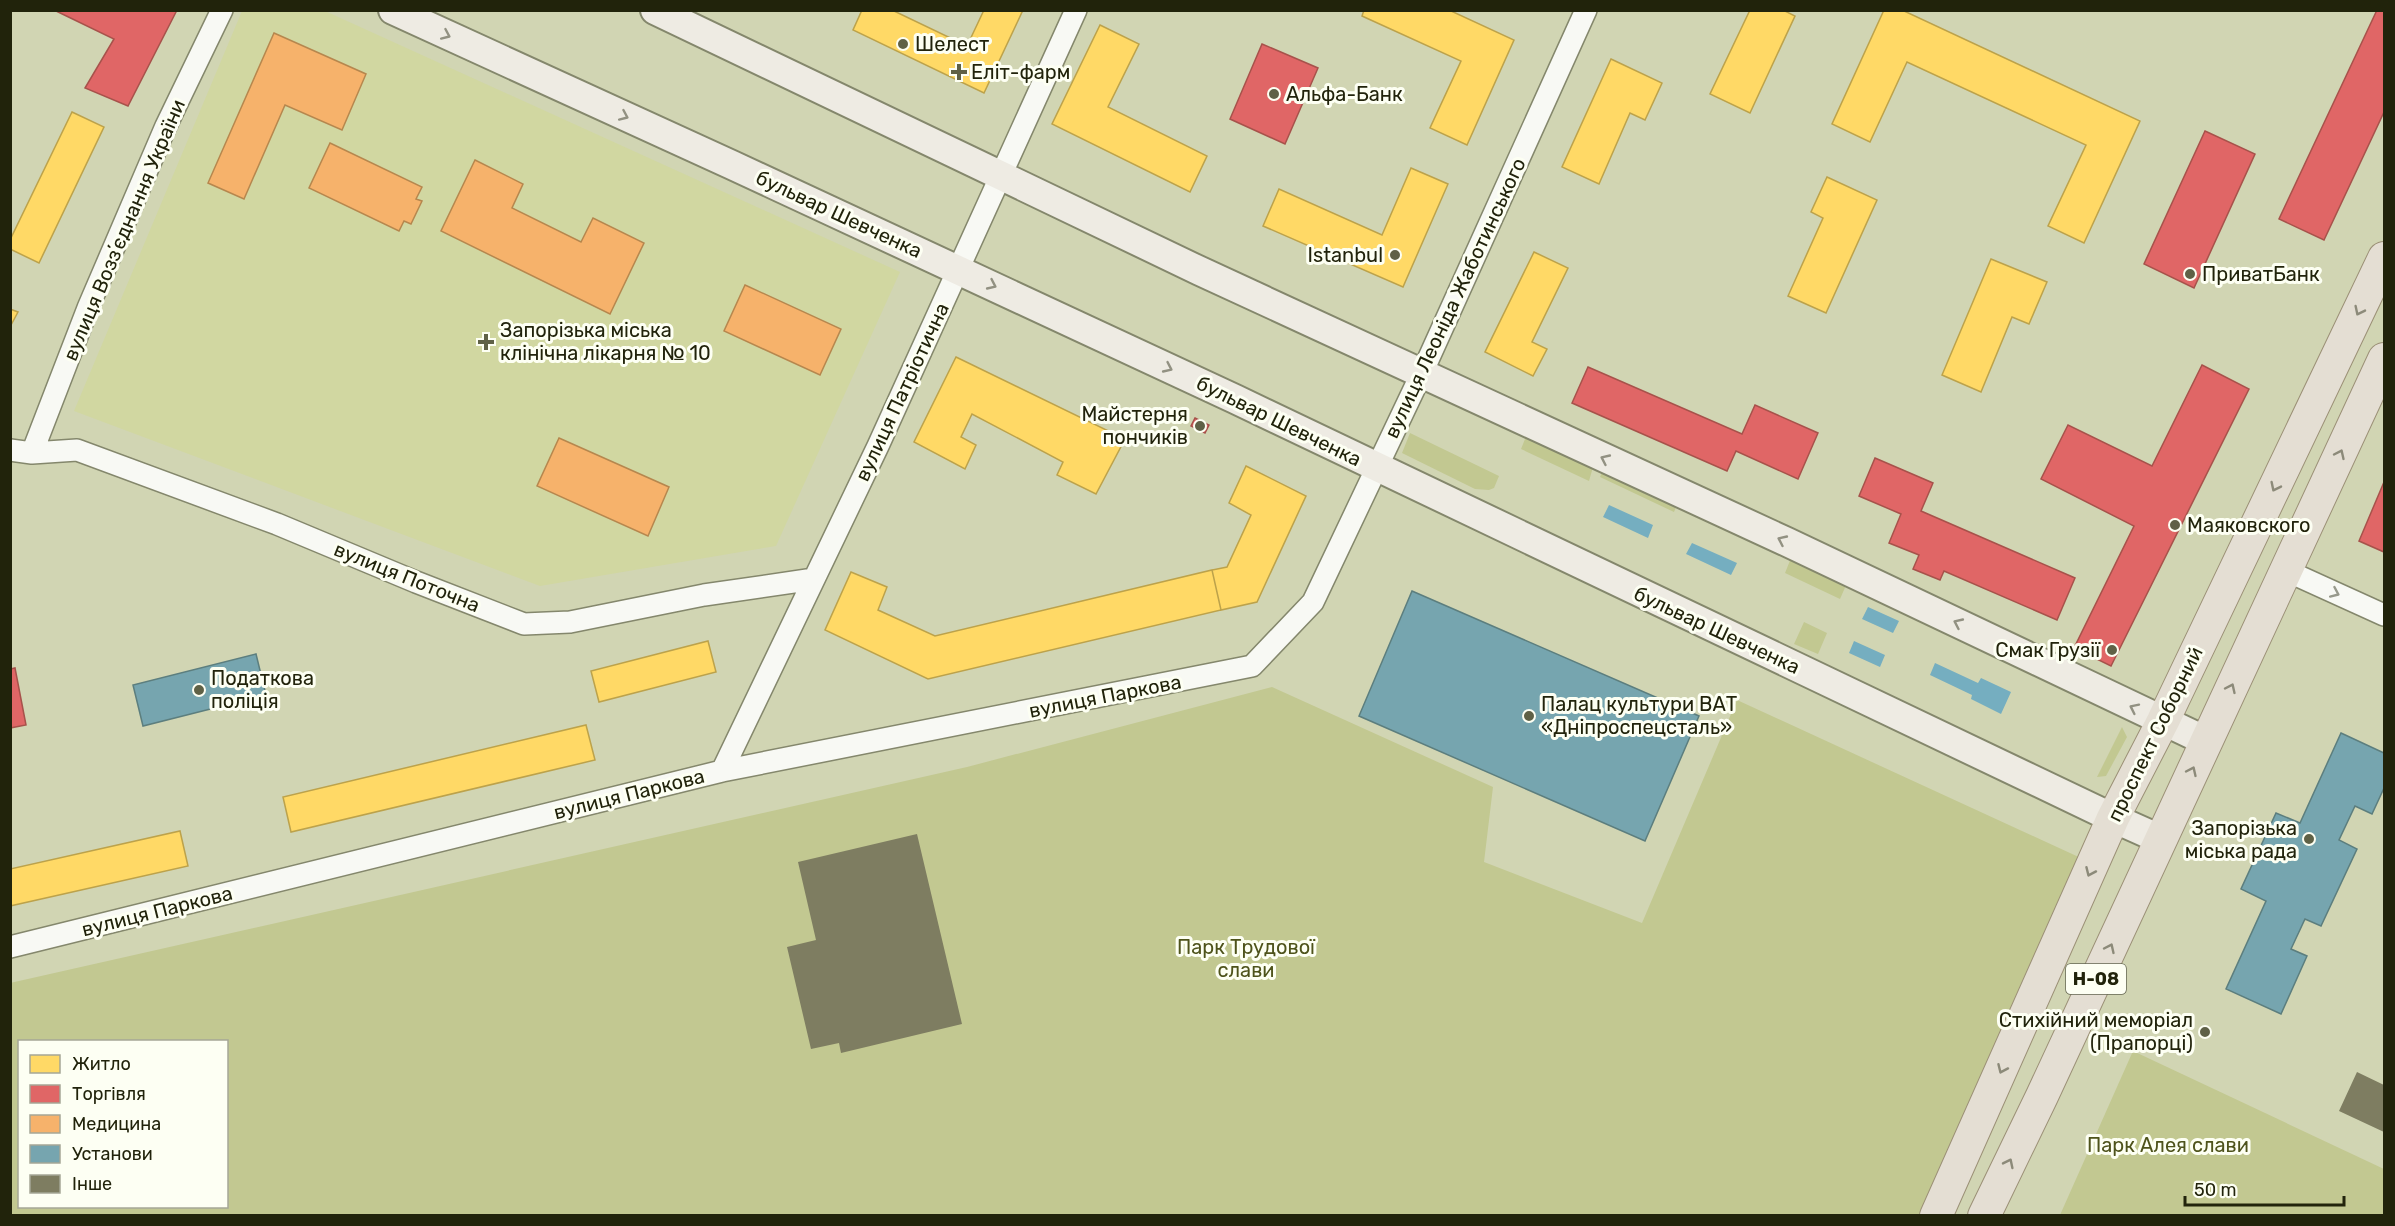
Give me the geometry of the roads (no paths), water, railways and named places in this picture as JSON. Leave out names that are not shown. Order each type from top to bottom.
[{"type":"main road","name":"проспект Соборний","points":[[1936,1215],[2113,818],[2163,721],[2385,258]]},
{"type":"main road","name":"Н-08","points":[[1984,1215],[2042,1096],[2385,359]]},
{"type":"street","name":"вулиця Воззʼєднання України","points":[[32,453],[88,308],[166,126],[222,10]]},
{"type":"street","name":"бульвар Шевченка","points":[[393,10],[959,270],[2160,839]]},
{"type":"street","points":[[655,10],[1422,375],[1787,543],[2206,741]]},
{"type":"street","name":"вулиця Патріотична","points":[[722,771],[959,270],[1076,10]]},
{"type":"street","name":"вулиця Леоніда Жаботинського","points":[[1252,666],[1313,602],[1422,375],[1586,10]]},
{"type":"street","name":"вулиця Поточна","points":[[10,450],[32,453],[76,450],[277,524],[524,624],[570,622],[704,595],[814,579]]},
{"type":"street","points":[[2285,570],[2385,615]]},
{"type":"street","name":"вулиця Паркова","points":[[10,947],[722,771],[1252,666]]},
{"type":"water","points":[[1609,505],[1653,525],[1648,538],[1603,517]]},
{"type":"water","points":[[1692,543],[1737,563],[1731,575],[1686,554]]},
{"type":"water","points":[[1868,607],[1899,621],[1893,633],[1862,619]]},
{"type":"water","points":[[1854,641],[1885,655],[1880,667],[1849,653]]},
{"type":"water","points":[[1935,663],[1978,683],[1981,678],[2011,692],[2001,714],[1971,699],[1972,695],[1930,675]]},
{"type":"place","name":"Шелест","points":[[903,44]]},
{"type":"place","name":"Еліт-фарм","points":[[959,72]]},
{"type":"place","name":"Альфа-Банк","points":[[1274,94]]},
{"type":"place","name":"Istanbul","points":[[1395,255]]},
{"type":"place","name":"ПриватБанк","points":[[2190,274]]},
{"type":"place","name":"Запорізька міська клінічна лікарня № 10","points":[[486,342]]},
{"type":"place","name":"Майстерня пончиків","points":[[1200,426]]},
{"type":"place","name":"Маяковского","points":[[2175,525]]},
{"type":"place","name":"Смак Грузії","points":[[2112,650]]},
{"type":"place","name":"Податкова поліція","points":[[199,690]]},
{"type":"place","name":"Палац культури ВАТ «Дніпроспецсталь»","points":[[1529,716]]},
{"type":"place","name":"Запорізька міська рада","points":[[2309,839]]},
{"type":"place","name":"Стихійний меморіал (Прапорці)","points":[[2205,1032]]},
{"type":"park label","name":"Парк Трудової слави","points":[[1246,958]]},
{"type":"park label","name":"Парк Алея слави","points":[[2168,1145]]}]
